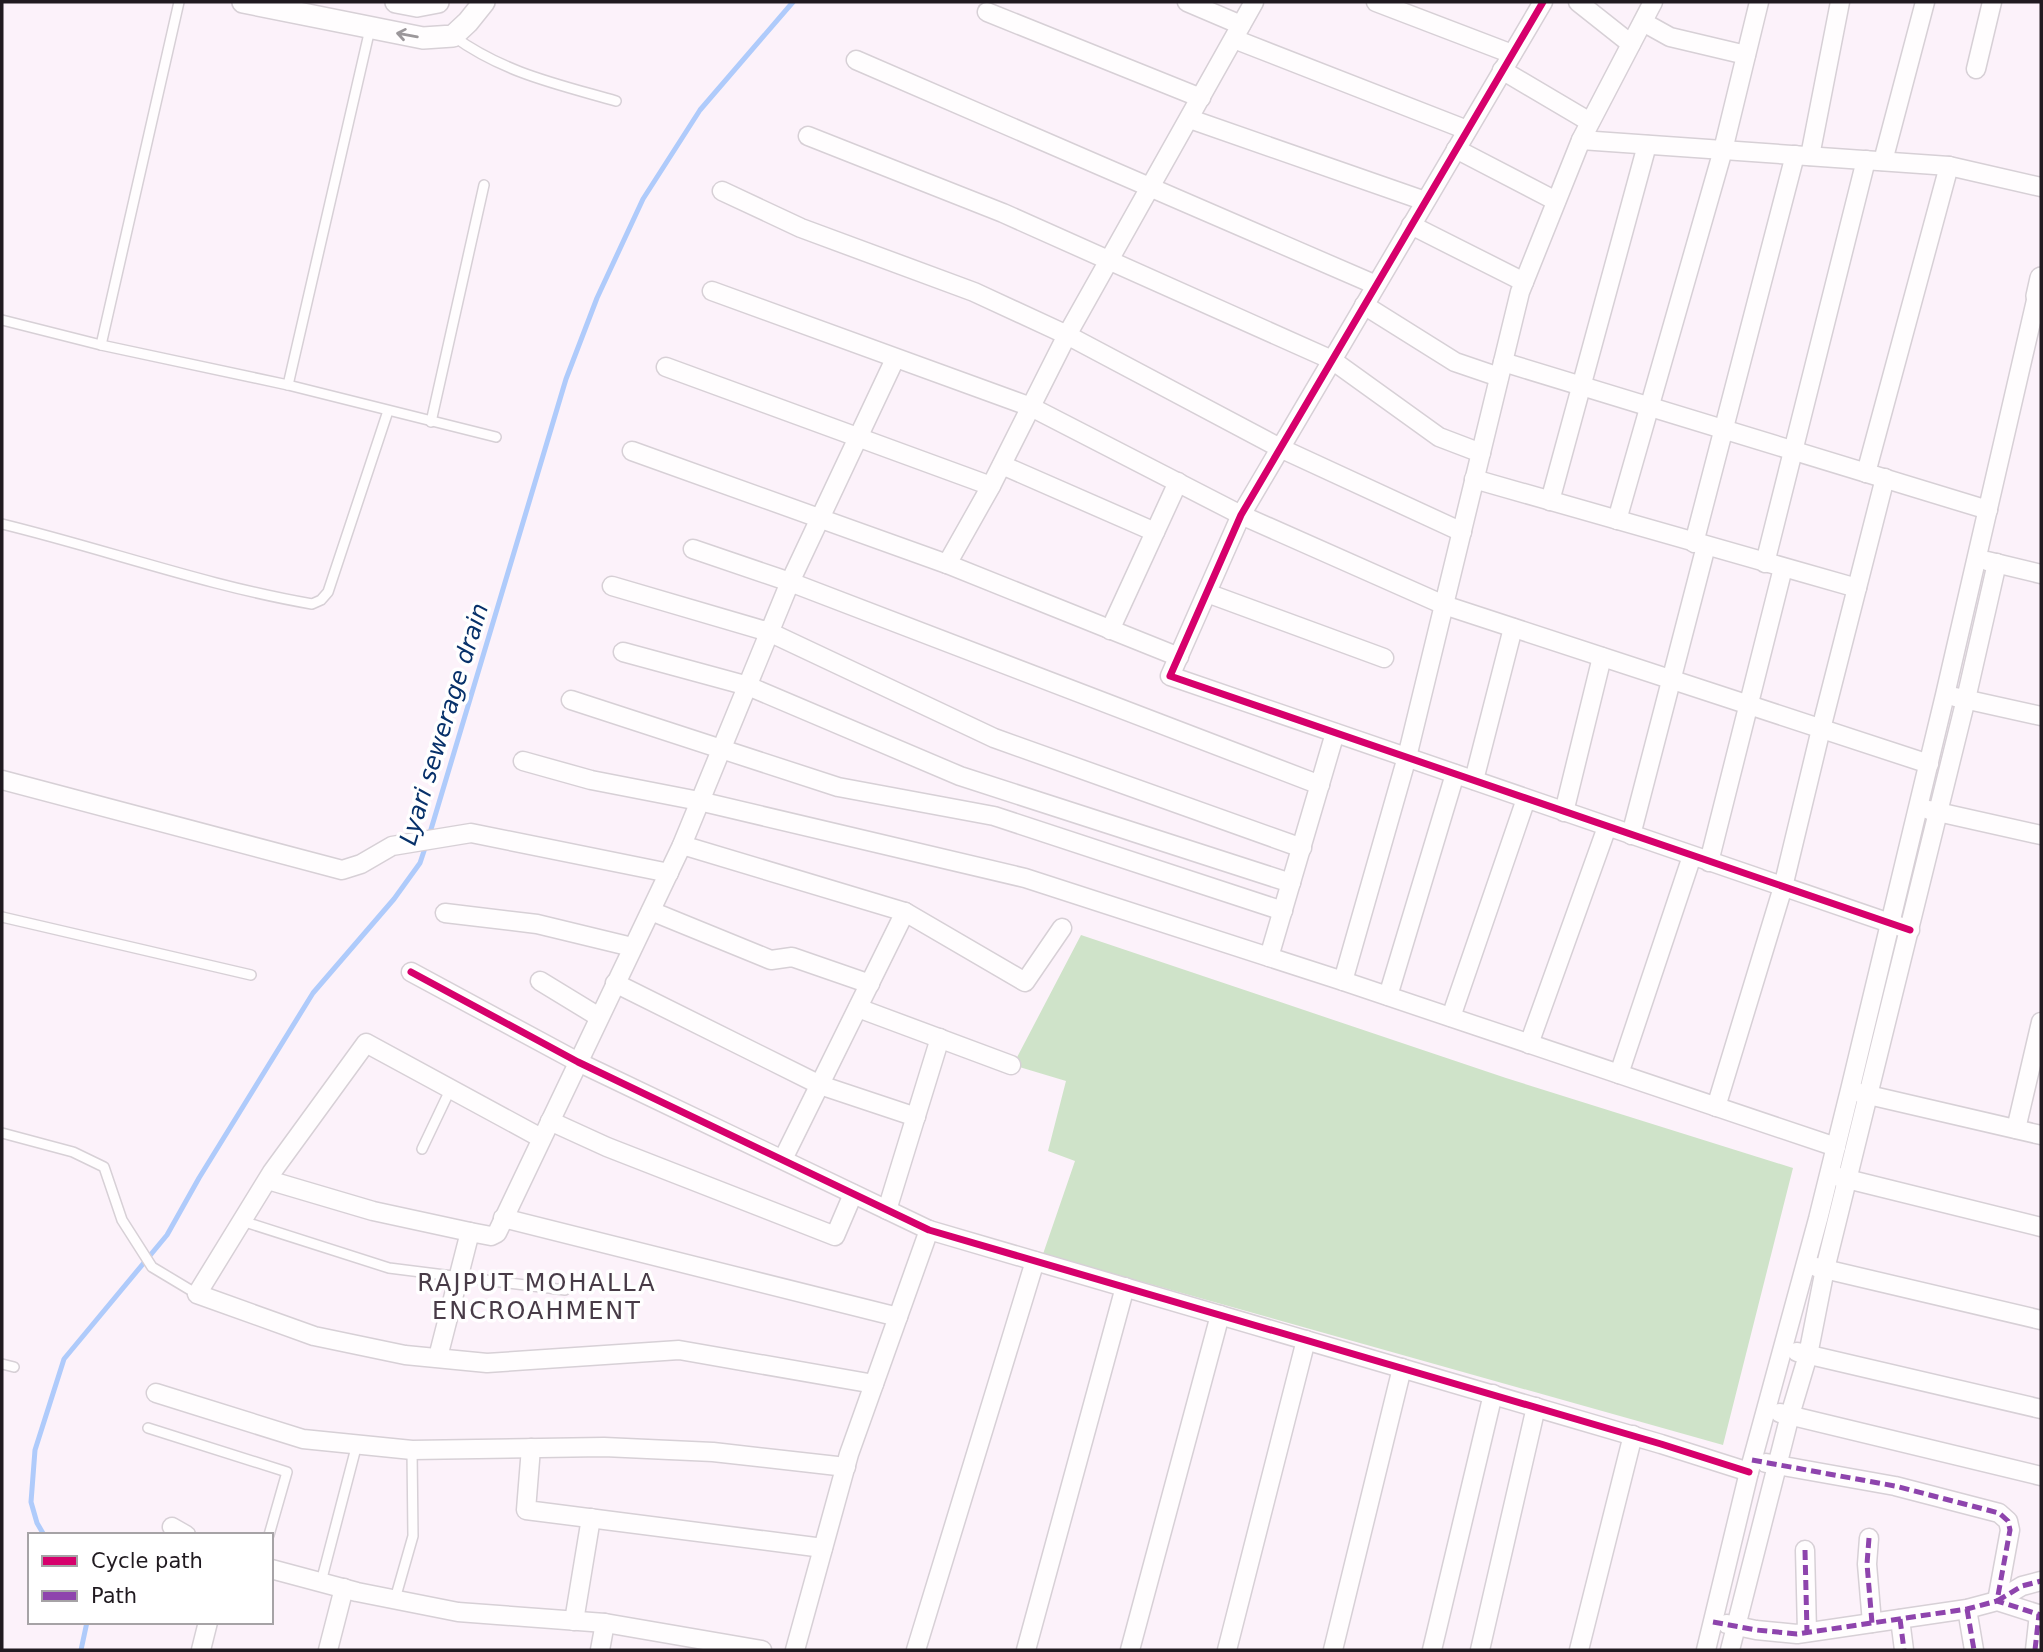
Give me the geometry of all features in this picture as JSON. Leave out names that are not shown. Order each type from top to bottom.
[{"type":"street","points":[[243,2],[317,9],[370,29],[424,38],[453,36],[484,2]]},
{"type":"street","points":[[397,2],[417,6],[438,2]]},
{"type":"street","points":[[1187,2],[1237,32],[1467,130]]},
{"type":"street","points":[[947,564],[991,486],[1067,335],[1254,2]]},
{"type":"street","points":[[1376,2],[1507,62],[1590,122]]},
{"type":"street","points":[[1543,2],[1241,515],[1170,676],[1910,930]]},
{"type":"street","points":[[1578,2],[1631,44]]},
{"type":"street","points":[[1343,981],[1406,757],[1524,282],[1581,140],[1653,2]]},
{"type":"street","points":[[1617,520],[1723,150],[1759,2]]},
{"type":"street","points":[[1631,835],[1671,680],[1723,429],[1802,155],[1840,2]]},
{"type":"street","points":[[1765,563],[1793,451],[1874,161],[1925,2]]},
{"type":"street","points":[[1976,69],[1992,2]]},
{"type":"street","points":[[987,12],[1201,98]]},
{"type":"street","points":[[1643,22],[1670,37],[1746,55]]},
{"type":"street","points":[[856,60],[1376,285]]},
{"type":"street","points":[[1190,119],[1425,201]]},
{"type":"street","points":[[808,136],[1003,213],[1332,360],[1439,437],[1480,453]]},
{"type":"street","points":[[1581,140],[1949,166],[2041,187]]},
{"type":"street","points":[[1550,501],[1647,145]]},
{"type":"street","points":[[1456,149],[1556,201]]},
{"type":"street","points":[[1866,473],[1949,166]]},
{"type":"street","points":[[722,191],[801,228],[974,292],[1067,335],[1280,448],[1462,532]]},
{"type":"street","points":[[1411,225],[1524,282]]},
{"type":"street","points":[[1706,1650],[1751,1466],[1850,1090],[2040,290]]},
{"type":"street","points":[[712,291],[1031,407],[1241,515],[1444,605],[1928,764]]},
{"type":"street","points":[[1364,305],[1455,362],[1581,386],[1988,510]]},
{"type":"street","points":[[268,1180],[373,1211],[494,1236],[682,845],[790,582],[895,359]]},
{"type":"street","points":[[666,367],[991,486]]},
{"type":"street","points":[[632,450],[947,564],[1179,657]]},
{"type":"street","points":[[1002,465],[1155,532]]},
{"type":"street","points":[[1716,1107],[1783,887],[1885,478]]},
{"type":"street","points":[[1474,479],[1857,588]]},
{"type":"street","points":[[1110,630],[1178,482]]},
{"type":"street","points":[[694,549],[790,582],[1320,785]]},
{"type":"street","points":[[1977,559],[2041,574]]},
{"type":"street","points":[[1730,1650],[1808,1354],[1825,1269],[1870,1095],[1997,564]]},
{"type":"street","points":[[1619,1074],[1701,859],[1749,705],[1783,568]]},
{"type":"street","points":[[612,586],[769,632],[994,738],[1302,848]]},
{"type":"street","points":[[1207,593],[1384,658]]},
{"type":"street","points":[[1474,780],[1513,628]]},
{"type":"street","points":[[623,652],[748,686],[960,776],[1291,883]]},
{"type":"street","points":[[1564,812],[1602,657]]},
{"type":"street","points":[[1945,695],[2041,716]]},
{"type":"street","points":[[571,699],[838,787],[994,816],[1283,911]]},
{"type":"street","points":[[1269,957],[1335,733]]},
{"type":"street","points":[[523,761],[591,780],[699,801],[1025,878],[1343,981],[1836,1147]]},
{"type":"street","points":[[1388,996],[1455,774]]},
{"type":"street","points":[[2,780],[342,870],[361,864],[393,846],[471,833],[669,873]]},
{"type":"street","points":[[1451,1017],[1526,799]]},
{"type":"street","points":[[1918,808],[2041,835]]},
{"type":"street","points":[[1529,1044],[1607,827]]},
{"type":"street","points":[[682,845],[905,912],[1025,982],[1062,928]]},
{"type":"street","points":[[651,911],[771,960],[792,957],[870,984]]},
{"type":"street","points":[[783,1159],[905,912]]},
{"type":"street","points":[[445,913],[537,924],[632,947]]},
{"type":"street","points":[[411,972],[578,1062],[929,1230],[1633,1435],[1751,1466],[1777,1465],[1895,1486],[1999,1513],[2008,1521],[2010,1531],[1997,1601]]},
{"type":"street","points":[[540,981],[599,1017]]},
{"type":"street","points":[[615,983],[820,1085],[916,1117]]},
{"type":"street","points":[[858,1008],[1012,1065]]},
{"type":"street","points":[[2016,1129],[2041,1022]]},
{"type":"street","points":[[887,1210],[940,1038]]},
{"type":"street","points":[[541,1138],[366,1043],[268,1180],[197,1294],[314,1336],[405,1355],[487,1363],[680,1350],[874,1384]]},
{"type":"street","points":[[1850,1090],[2041,1135]]},
{"type":"street","points":[[550,1121],[607,1147],[835,1236],[853,1194]]},
{"type":"street","points":[[1829,1175],[2041,1227]]},
{"type":"street","points":[[503,1218],[898,1317]]},
{"type":"street","points":[[795,1650],[846,1468],[929,1230]]},
{"type":"street","points":[[438,1357],[470,1231]]},
{"type":"street","points":[[916,1650],[1035,1261]]},
{"type":"street","points":[[1806,1265],[2041,1320]]},
{"type":"street","points":[[1026,1650],[1125,1287]]},
{"type":"street","points":[[1130,1650],[1220,1315]]},
{"type":"street","points":[[1227,1650],[1306,1340]]},
{"type":"street","points":[[1783,1349],[2041,1409]]},
{"type":"street","points":[[1333,1650],[1402,1368]]},
{"type":"street","points":[[156,1393],[303,1439],[412,1450],[604,1447],[713,1451],[846,1468]]},
{"type":"street","points":[[1432,1650],[1493,1394]]},
{"type":"street","points":[[1480,1650],[1536,1407]]},
{"type":"street","points":[[1766,1410],[2041,1476]]},
{"type":"street","points":[[1579,1650],[1633,1435]]},
{"type":"street","points":[[531,1448],[526,1510],[823,1548]]},
{"type":"street","points":[[574,1621],[591,1518]]},
{"type":"street","points":[[1869,1538],[1867,1564],[1872,1623]]},
{"type":"street","points":[[1805,1550],[1807,1632]]},
{"type":"street","points":[[273,1570],[395,1600],[458,1612],[605,1623],[762,1650]]},
{"type":"street","points":[[1713,1622],[1797,1634],[1967,1609],[1997,1601],[2022,1586],[2041,1581]]},
{"type":"street","points":[[331,1650],[344,1588]]},
{"type":"street","points":[[1997,1601],[2040,1614],[2035,1650]]},
{"type":"street","points":[[1967,1609],[1974,1650]]},
{"type":"street","points":[[1900,1619],[1904,1650]]},
{"type":"street","points":[[600,1650],[605,1623]]},
{"type":"street","points":[[201,1650],[208,1624]]},
{"type":"lane","points":[[101,345],[179,2]]},
{"type":"lane","points":[[288,385],[370,29]]},
{"type":"lane","points":[[453,36],[495,62],[532,77],[617,101]]},
{"type":"lane","points":[[431,422],[484,185]]},
{"type":"lane","points":[[2,320],[101,345],[288,385],[496,438]]},
{"type":"lane","points":[[2,524],[74,541],[217,582],[312,604],[321,600],[328,592],[388,411]]},
{"type":"lane","points":[[2,916],[251,975]]},
{"type":"lane","points":[[422,1149],[451,1088]]},
{"type":"lane","points":[[2,1133],[74,1152],[104,1167],[122,1220],[152,1267],[197,1294]]},
{"type":"lane","points":[[242,1221],[389,1268],[565,1290]]},
{"type":"lane","points":[[2,1364],[14,1367]]},
{"type":"lane","points":[[148,1428],[287,1472],[270,1533]]},
{"type":"lane","points":[[321,1583],[357,1444]]},
{"type":"lane","points":[[395,1600],[413,1536],[412,1450]]},
{"type":"green space","points":[[1081,935],[1506,1078],[1793,1168],[1723,1445],[1043,1254],[1075,1161],[1048,1151],[1066,1081],[1013,1065]]},
{"type":"waterway","name":"Lyari sewerage drain","points":[[429,836],[566,379],[597,298],[643,199],[700,110],[793,2]]},
{"type":"waterway","name":"Lyari sewerage drain","points":[[43,1533],[31,1502],[35,1450],[64,1359],[167,1235],[313,993],[394,899],[420,863],[426,845]]},
{"type":"waterway","name":"Lyari sewerage drain","points":[[81,1650],[87,1624]]},
{"type":"marked path","points":[[1752,1460],[1895,1486],[1999,1513],[2008,1521],[2010,1530],[1997,1601]]},
{"type":"marked path","points":[[1869,1538],[1867,1564],[1872,1623]]},
{"type":"marked path","points":[[1805,1550],[1807,1632]]},
{"type":"marked path","points":[[1997,1601],[2022,1586],[2041,1581]]},
{"type":"marked path","points":[[1713,1622],[1797,1634],[1967,1609],[1997,1601],[2041,1615]]},
{"type":"marked path","points":[[1967,1609],[1974,1650]]},
{"type":"marked path","points":[[2035,1650],[2039,1614]]},
{"type":"marked path","points":[[1900,1619],[1904,1650]]},
{"type":"cycle path","points":[[1543,2],[1241,515],[1170,676],[1910,930]]},
{"type":"cycle path","points":[[411,972],[578,1062],[929,1230],[1749,1472]]},
{"type":"district","name":"RAJPUT MOHALLA ENCROAHMENT","points":[[537,1297]]}]
